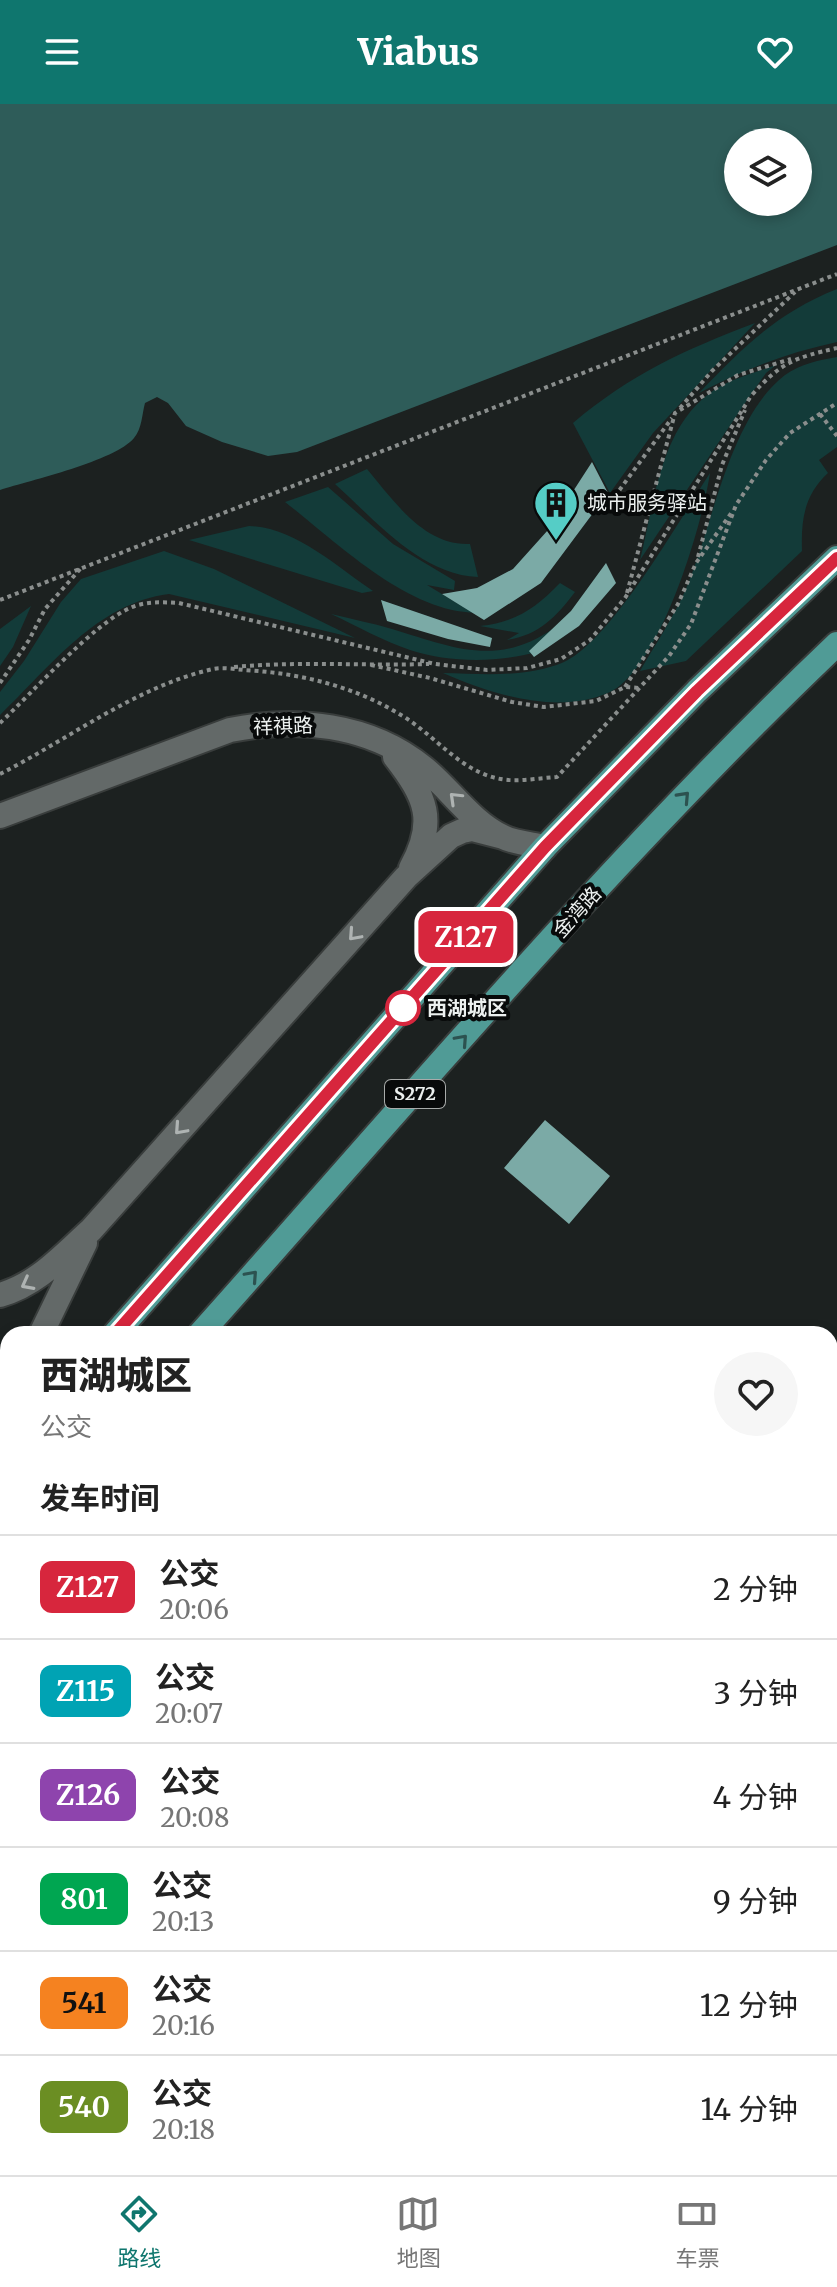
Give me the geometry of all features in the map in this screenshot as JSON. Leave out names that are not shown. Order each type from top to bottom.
[{"type":"main road","points":[[122,1326],[545,847],[697,691],[837,558]]},
{"type":"main road","name":"金湾路","points":[[207,1326],[630,853],[748,728],[837,644]]},
{"type":"street","name":"祥祺路","points":[[0,816],[230,730],[266,723],[325,725],[387,746],[422,767],[503,837],[545,847]]},
{"type":"street","points":[[387,746],[417,786],[426,808],[426,831],[406,877]]},
{"type":"street","points":[[0,1295],[20,1289],[39,1278],[91,1230],[406,877],[451,836],[472,829],[503,837]]},
{"type":"street","points":[[45,1326],[91,1230]]},
{"type":"path","points":[[0,600],[837,274]]},
{"type":"path","points":[[610,503],[675,413],[712,371],[798,289]]},
{"type":"path","points":[[625,598],[675,413],[738,375],[837,348]]},
{"type":"path","points":[[0,723],[109,620],[131,607],[155,602],[179,603],[435,664],[487,670],[527,668],[561,659],[590,640],[625,598],[751,396],[773,371],[801,356]]},
{"type":"path","points":[[696,563],[722,465],[751,396]]},
{"type":"path","points":[[625,687],[671,616],[696,563],[766,460],[790,433],[837,403]]},
{"type":"path","points":[[820,414],[837,436]]},
{"type":"path","points":[[220,668],[305,677],[339,686],[402,715],[466,767],[483,775],[509,780],[557,777],[669,656],[691,624],[736,505]]},
{"type":"path","points":[[0,683],[29,640],[45,609],[82,567]]},
{"type":"path","points":[[0,774],[159,688],[220,668],[294,661],[435,664]]},
{"type":"path","points":[[371,665],[430,678],[512,702],[544,707],[596,701],[625,687],[640,688]]},
{"type":"shaded area","points":[[0,104],[837,104],[837,245],[297,452],[268,456],[222,442],[186,426],[168,403],[157,397],[145,403],[139,430],[124,446],[91,462],[0,490]]},
{"type":"shaded area","points":[[837,289],[837,342],[766,363],[699,393],[779,320]]},
{"type":"shaded area","points":[[755,323],[653,433],[610,493],[573,423],[637,377],[705,343]]},
{"type":"shaded area","points":[[837,357],[837,447],[819,460],[828,473],[809,499],[802,529],[802,551],[686,661],[640,671],[685,591],[724,476],[749,418],[765,394],[785,375],[804,365]]},
{"type":"shaded area","points":[[776,365],[766,373],[640,560],[663,465],[683,422],[698,403],[717,388]]},
{"type":"shaded area","points":[[367,469],[399,507],[424,530],[453,543],[470,544],[478,577],[437,567],[418,556],[383,529],[335,484]]},
{"type":"shaded area","points":[[710,473],[688,559],[662,626],[646,655],[628,678],[610,692],[590,699],[547,702],[503,695],[443,673],[535,671],[564,662],[583,650],[623,605]]},
{"type":"shaded area","points":[[328,487],[393,544],[455,581],[454,590],[427,585],[457,603],[486,612],[459,611],[405,592],[353,557],[285,502]]},
{"type":"shaded area","points":[[249,526],[266,528],[298,540],[373,591],[362,593],[189,540]]},
{"type":"shaded area","points":[[164,551],[214,569],[355,638],[169,594],[119,610],[97,624],[56,658],[0,715],[0,692],[24,661],[61,602],[81,579]]},
{"type":"shaded area","points":[[560,583],[575,592],[554,617],[538,629],[507,640],[519,633],[480,626],[515,617],[542,600]]},
{"type":"shaded area","points":[[31,606],[13,647],[0,666],[0,629]]},
{"type":"shaded area","points":[[331,614],[474,650],[513,648],[554,628],[539,651],[509,658],[458,659],[410,650]]},
{"type":"building","name":"城市服务驿站","points":[[592,462],[608,493],[541,583],[484,620],[442,594],[477,588],[513,569],[548,530]]},
{"type":"building","points":[[606,563],[616,583],[579,626],[534,657],[529,651],[571,611]]},
{"type":"building","points":[[381,600],[492,638],[490,647],[448,639],[387,621]]},
{"type":"building","points":[[545,1120],[610,1176],[569,1224],[504,1168]]},
{"type":"bus line","name":"Z127","points":[[122,1326],[545,847],[697,691],[837,558]]},
{"type":"place","name":"城市服务驿站","points":[[556,542]]},
{"type":"place","name":"西湖城区","points":[[403,1008]]}]
